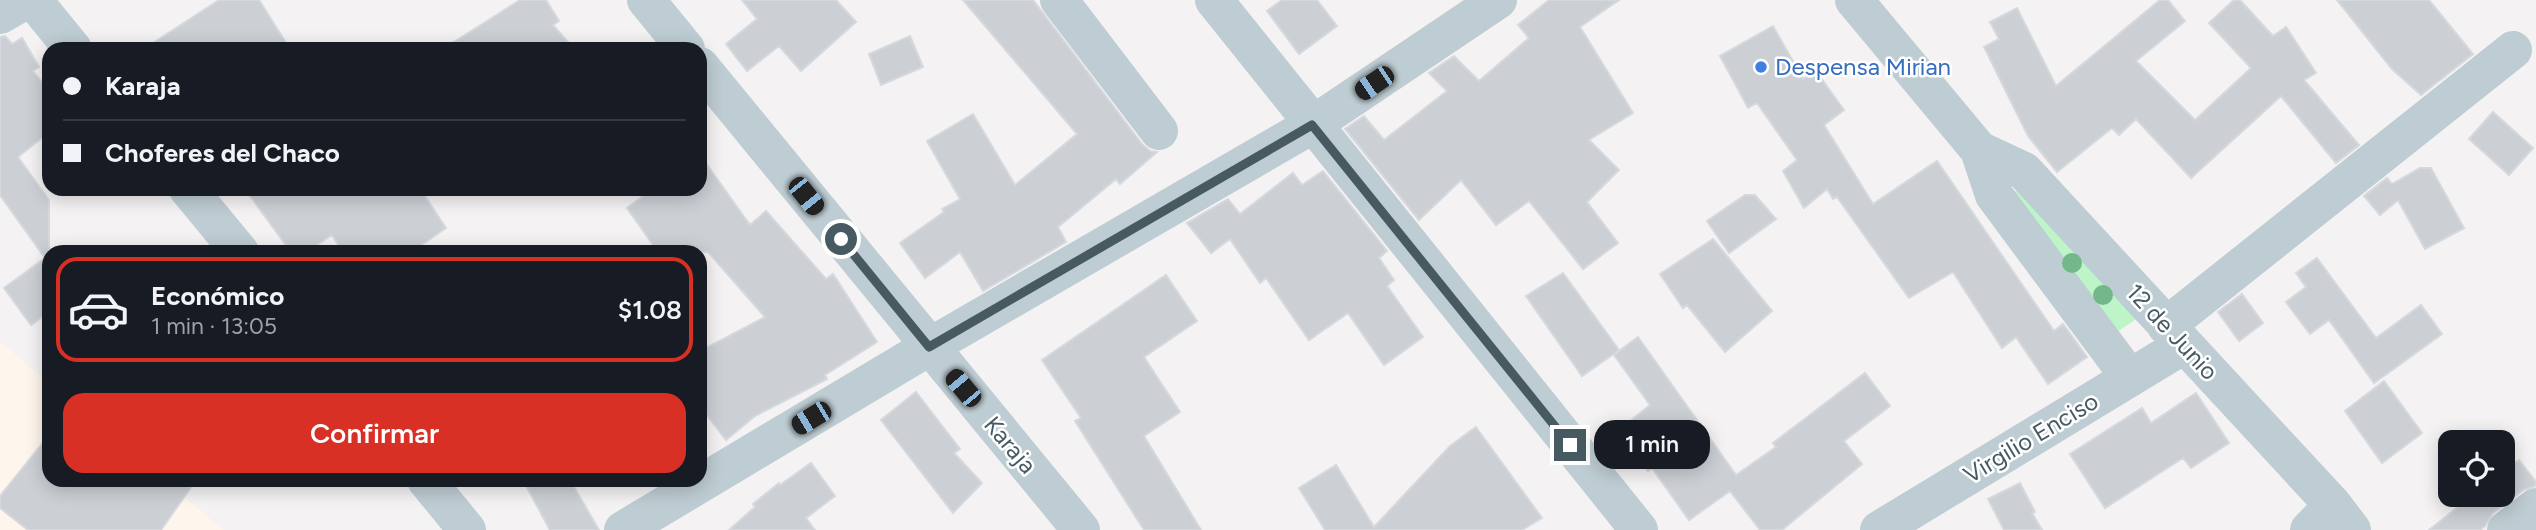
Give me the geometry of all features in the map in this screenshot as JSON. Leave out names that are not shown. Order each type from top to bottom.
[{"type":"street","points":[[0,15],[26,0]]},
{"type":"street","points":[[33,0],[68,42]]},
{"type":"street","points":[[646,0],[680,42]]},
{"type":"street","points":[[1059,0],[1159,131]]},
{"type":"street","points":[[1214,0],[1639,530]]},
{"type":"street","points":[[707,480],[929,347],[1312,125],[1498,0]]},
{"type":"street","name":"12 de Junio","points":[[1854,0],[1979,150],[1994,195],[2130,378]]},
{"type":"street","name":"Virgilio Enciso","points":[[1879,530],[2130,378],[2175,335],[2513,50]]},
{"type":"street","name":"Karaja","points":[[707,75],[1081,530]]},
{"type":"street","name":"12 de Junio","points":[[1979,150],[2024,171],[2175,335],[2331,522]]},
{"type":"street","points":[[194,196],[234,245]]},
{"type":"street","points":[[432,487],[467,530]]},
{"type":"street","points":[[623,530],[695,487]]},
{"type":"street","points":[[2506,530],[2536,507]]},
{"type":"shaded area","points":[[0,341],[42,377],[42,487],[172,487],[224,530],[0,530]]},
{"type":"green space","points":[[2016,191],[2138,318],[2117,332],[2012,193]]},
{"type":"building","points":[[219,0],[259,0],[286,42],[155,42]]},
{"type":"building","points":[[520,0],[546,0],[559,21],[553,25],[568,42],[454,42]]},
{"type":"building","points":[[742,0],[836,0],[856,22],[801,71],[779,46],[747,71],[726,44],[757,19]]},
{"type":"building","points":[[963,0],[1033,0],[1142,144],[1150,151],[1157,152],[1120,184],[1116,179],[1058,227],[1066,242],[983,291],[960,252],[925,278],[900,243],[944,212],[942,209],[960,199],[927,141],[973,114],[1015,185],[1077,134]]},
{"type":"building","points":[[1282,0],[1317,0],[1337,26],[1299,54],[1267,11]]},
{"type":"building","points":[[1549,0],[1619,0],[1580,27],[1633,113],[1589,140],[1619,170],[1587,202],[1618,243],[1583,269],[1529,201],[1496,225],[1461,180],[1419,220],[1345,129],[1364,116],[1384,140],[1447,91],[1429,73],[1454,56],[1479,81],[1529,38],[1518,25]]},
{"type":"building","points":[[2160,0],[2168,0],[2185,21],[2136,61],[2195,120],[2251,68],[2209,23],[2234,0],[2240,0],[2273,36],[2286,27],[2316,73],[2304,80],[2359,145],[2336,163],[2281,96],[2191,178],[2136,119],[2119,135],[2112,128],[2057,172],[2028,136],[1984,47],[1999,39],[1990,22],[2017,8],[2056,86]]},
{"type":"building","points":[[2337,0],[2429,0],[2473,54],[2421,95],[2392,69]]},
{"type":"building","points":[[1773,26],[1803,79],[1815,70],[1844,110],[1824,125],[1873,204],[1937,161],[2054,331],[2063,324],[2087,357],[2048,384],[2016,337],[2002,348],[1953,272],[1909,298],[1837,197],[1833,199],[1827,189],[1804,208],[1783,171],[1797,160],[1757,103],[1748,108],[1720,56]]},
{"type":"building","points":[[5,36],[12,44],[22,38],[39,67],[33,71],[42,82],[42,138],[18,157],[42,190],[42,196],[49,200],[49,245],[42,245],[42,254],[0,195],[0,37]]},
{"type":"building","points":[[910,36],[923,67],[881,85],[869,54]]},
{"type":"building","points":[[2493,112],[2533,148],[2509,175],[2469,139]]},
{"type":"building","points":[[707,165],[750,225],[766,211],[826,279],[833,274],[877,342],[825,375],[827,379],[755,416],[726,440],[707,415],[707,347],[765,317],[707,252],[707,245],[653,245],[627,208],[643,196],[707,196]]},
{"type":"building","points":[[2420,168],[2431,168],[2464,228],[2425,249],[2398,200],[2380,215],[2364,196],[2387,178],[2392,184]]},
{"type":"building","points":[[1323,171],[1387,251],[1379,258],[1394,280],[1387,286],[1423,337],[1384,365],[1348,313],[1309,340],[1266,278],[1260,283],[1230,239],[1211,253],[1187,223],[1228,199],[1240,214],[1293,173],[1302,185]]},
{"type":"building","points":[[1745,195],[1755,195],[1776,219],[1729,253],[1707,221]]},
{"type":"building","points":[[250,196],[425,196],[446,228],[421,245],[338,245],[332,235],[317,245],[286,245]]},
{"type":"building","points":[[1713,239],[1772,311],[1725,352],[1687,305],[1683,308],[1660,274]]},
{"type":"building","points":[[2317,258],[2376,338],[2421,305],[2442,334],[2374,383],[2329,320],[2310,334],[2286,302],[2306,287],[2296,273]]},
{"type":"building","points":[[42,260],[42,317],[31,325],[4,288]]},
{"type":"building","points":[[1563,273],[1619,350],[1582,376],[1526,296]]},
{"type":"building","points":[[1166,275],[1197,321],[1144,357],[1180,412],[1144,436],[1201,530],[1144,530],[1075,421],[1081,418],[1042,360]]},
{"type":"building","points":[[2242,294],[2263,323],[2239,341],[2218,312]]},
{"type":"building","points":[[1638,337],[1736,475],[1776,447],[1773,443],[1865,373],[1890,406],[1844,441],[1862,464],[1782,530],[1760,530],[1730,491],[1689,520],[1652,468],[1648,471],[1617,432],[1650,405],[1614,355]]},
{"type":"building","points":[[2384,381],[2422,433],[2382,463],[2345,411]]},
{"type":"building","points":[[916,392],[960,449],[954,453],[982,483],[953,513],[881,420]]},
{"type":"building","points":[[2196,393],[2229,443],[2191,468],[2183,458],[2105,508],[2070,454],[2142,408],[2151,423]]},
{"type":"building","points":[[1476,427],[1542,518],[1522,530],[1325,530],[1299,488],[1336,465],[1374,527],[1450,446]]},
{"type":"building","points":[[42,444],[42,487],[191,487],[161,530],[28,530],[0,508],[0,496]]},
{"type":"building","points":[[2519,460],[2536,482],[2536,486],[2515,496],[2515,463]]},
{"type":"building","points":[[811,463],[835,496],[806,518],[815,530],[729,530],[755,507],[753,504],[779,483],[780,485]]},
{"type":"building","points":[[2020,483],[2042,530],[2004,530],[1988,499]]},
{"type":"building","points":[[527,487],[574,487],[599,530],[550,530]]},
{"type":"building","points":[[2458,507],[2501,507],[2480,530],[2429,530]]},
{"type":"place","name":"Despensa Mirian","points":[[1761,67]]},
{"type":"route","points":[[841,239],[929,347],[1312,125],[1570,445]]}]
